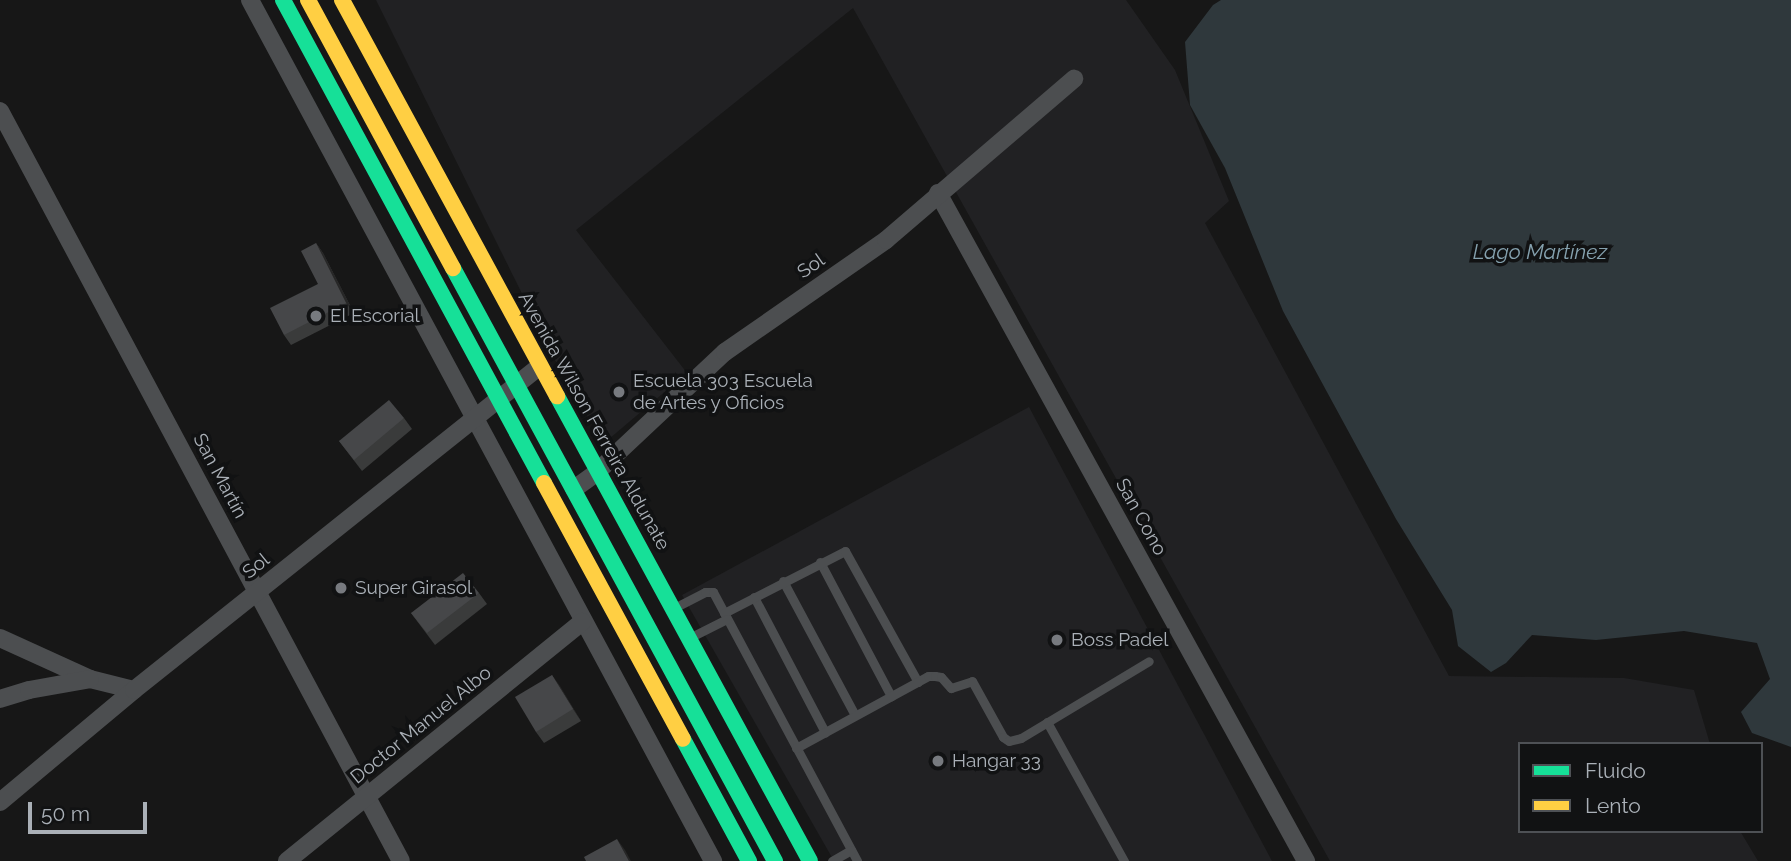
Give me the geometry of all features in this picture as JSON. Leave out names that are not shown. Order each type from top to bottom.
[{"type":"main road","points":[[284,0],[749,861]]},
{"type":"main road","points":[[308,0],[775,861]]},
{"type":"main road","name":"Avenida Wilson Ferreira Aldunate","points":[[342,0],[810,861]]},
{"type":"street","points":[[250,0],[582,622],[713,861]]},
{"type":"street","name":"Sol","points":[[574,489],[597,472],[725,352],[886,240],[1074,79]]},
{"type":"street","name":"San Martín","points":[[0,111],[401,861]]},
{"type":"street","name":"San Cono","points":[[938,193],[1306,861]]},
{"type":"street","name":"Sol","points":[[0,802],[134,690],[540,366]]},
{"type":"street","name":"Doctor Manuel Albo","points":[[287,861],[582,622]]},
{"type":"street","points":[[0,638],[90,679],[134,690]]},
{"type":"street","points":[[0,699],[29,690],[90,679]]},
{"type":"lane","points":[[688,639],[754,597],[845,551],[918,682]]},
{"type":"lane","points":[[820,562],[891,696]]},
{"type":"lane","points":[[783,581],[855,716]]},
{"type":"lane","points":[[672,609],[709,590],[857,861]]},
{"type":"lane","points":[[754,597],[825,732]]},
{"type":"lane","points":[[796,748],[918,682],[935,676],[941,677],[951,688],[972,681],[1003,737],[1009,741],[1149,661]]},
{"type":"lane","points":[[1046,722],[1124,861]]},
{"type":"lane","points":[[832,861],[851,850]]},
{"type":"shaded area","points":[[376,0],[1126,0],[1175,70],[1229,201],[1205,223],[1449,676],[1624,678],[1694,690],[1709,742],[1518,742],[1518,833],[1741,833],[1758,861],[1330,861],[853,8],[576,230],[687,373],[603,444],[558,366]]},
{"type":"shaded area","points":[[1029,407],[1272,861],[834,861],[682,595]]},
{"type":"water","name":"Lago Martínez","points":[[1221,0],[1791,0],[1791,747],[1752,733],[1741,712],[1770,679],[1757,643],[1684,631],[1596,640],[1532,635],[1506,663],[1491,672],[1458,646],[1452,610],[1396,519],[1283,311],[1225,168],[1190,105],[1185,42],[1213,5]]},
{"type":"building","points":[[316,243],[346,303],[284,335],[270,308],[318,284],[301,251]]},
{"type":"building","points":[[389,400],[404,418],[354,460],[339,441]]},
{"type":"building","points":[[463,573],[479,593],[427,633],[411,613]]},
{"type":"building","points":[[552,675],[573,709],[536,732],[515,697]]},
{"type":"building","points":[[617,839],[629,861],[586,861],[584,857]]},
{"type":"traffic: fast","points":[[283,0],[544,483]]},
{"type":"traffic: fast","points":[[453,268],[775,861]]},
{"type":"traffic: fast","points":[[557,396],[810,861]]},
{"type":"traffic: fast","points":[[683,739],[749,861]]},
{"type":"traffic: slow","points":[[308,0],[453,268]]},
{"type":"traffic: slow","points":[[342,0],[557,396]]},
{"type":"traffic: slow","points":[[544,483],[683,739]]},
{"type":"place","name":"El Escorial","points":[[316,316]]},
{"type":"place","name":"Escuela 303 Escuela de Artes y Oficios","points":[[619,392]]},
{"type":"place","name":"Super Girasol","points":[[341,588]]},
{"type":"place","name":"Boss Padel","points":[[1057,640]]},
{"type":"place","name":"Hangar 33","points":[[938,761]]}]
